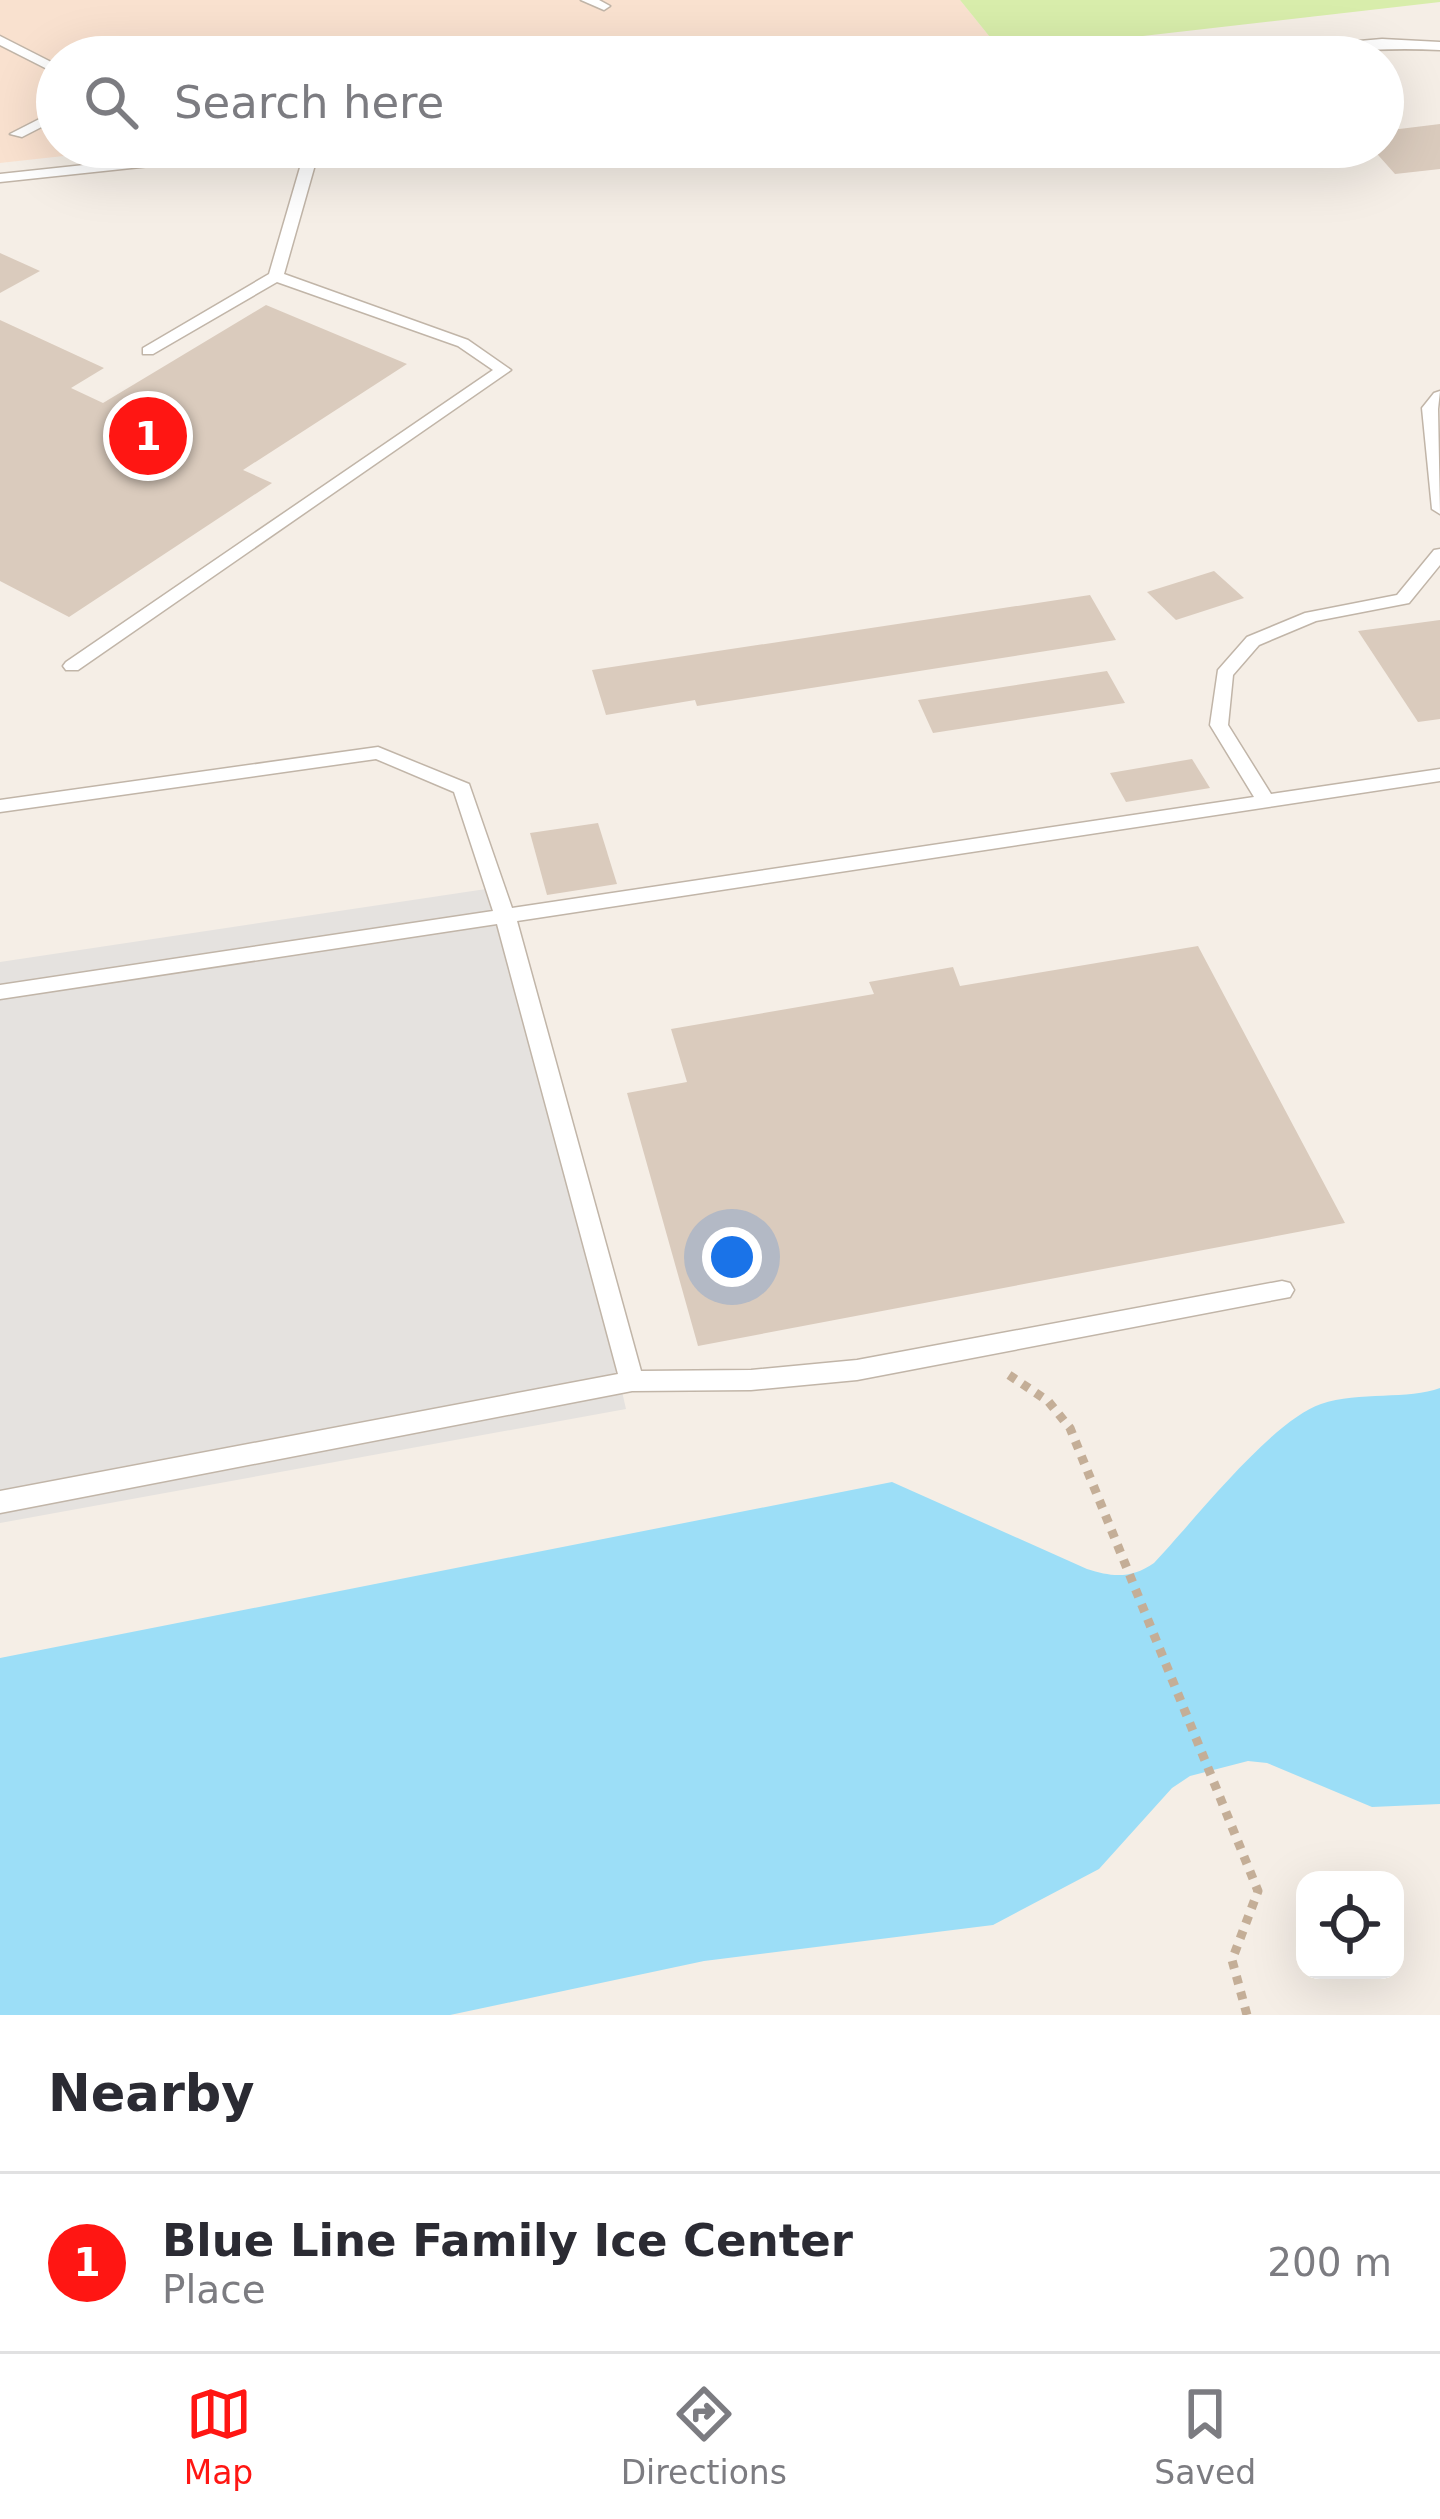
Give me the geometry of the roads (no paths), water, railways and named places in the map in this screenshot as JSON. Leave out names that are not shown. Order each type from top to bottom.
[{"type":"lane","points":[[587,0],[604,6]]},
{"type":"lane","points":[[0,40],[36,59]]},
{"type":"lane","points":[[1404,44],[1440,46]]},
{"type":"lane","points":[[16,134],[36,124]]},
{"type":"lane","points":[[0,178],[94,168]]},
{"type":"lane","points":[[148,350],[276,276],[307,168]]},
{"type":"lane","points":[[72,666],[503,370],[463,343],[276,276]]},
{"type":"lane","points":[[1440,396],[1430,408],[1440,509]]},
{"type":"lane","points":[[1266,801],[1220,725],[1224,674],[1252,641],[1311,617],[1403,599],[1440,554]]},
{"type":"lane","points":[[0,806],[378,753],[462,788],[505,916],[632,1381]]},
{"type":"lane","points":[[0,992],[1440,775]]},
{"type":"lane","points":[[0,1502],[632,1381],[751,1380],[857,1370],[1282,1290]]},
{"type":"water","points":[[1440,1388],[1440,1804],[1372,1807],[1267,1763],[1248,1761],[1190,1776],[1172,1788],[1099,1869],[993,1925],[704,1961],[450,2015],[0,2015],[0,1658],[892,1482],[1087,1569],[1129,1574],[1154,1563],[1256,1451],[1301,1414],[1336,1400]]},
{"type":"place","name":"Blue Line Family Ice Center","points":[[148,436]]}]
